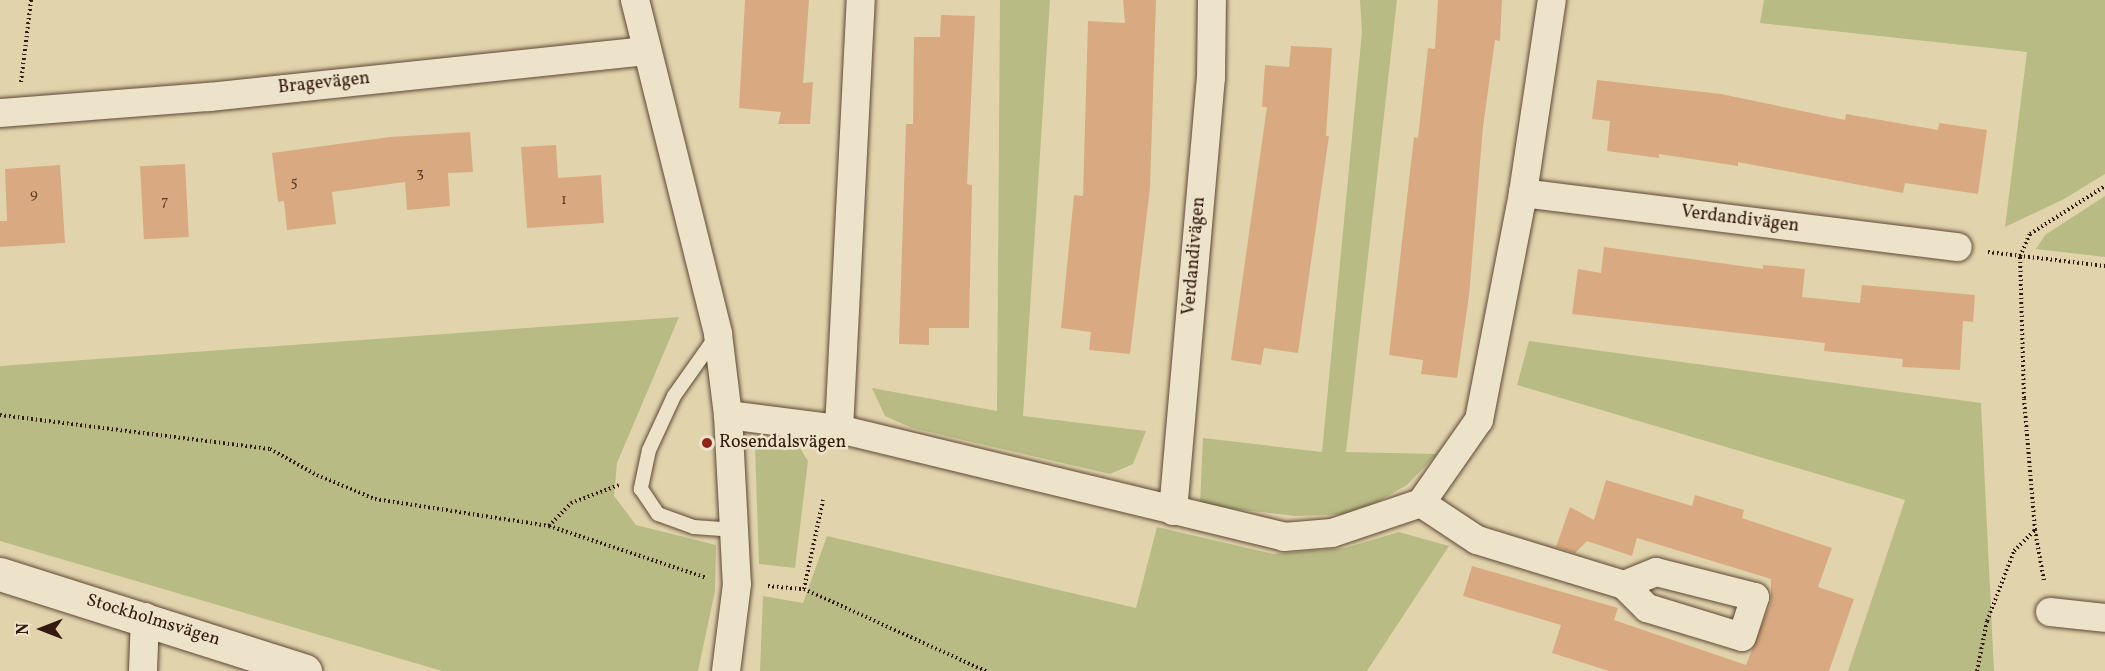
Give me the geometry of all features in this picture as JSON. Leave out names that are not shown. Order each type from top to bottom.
[{"type":"main road","name":"Stockholmsvägen","points":[[0,574],[146,617],[305,671]]},
{"type":"street","points":[[635,0],[718,334],[728,415],[737,585],[726,671]]},
{"type":"street","points":[[838,429],[861,0]]},
{"type":"street","name":"Verdandivägen","points":[[1173,512],[1211,78],[1212,0]]},
{"type":"street","points":[[728,415],[838,429],[1173,512],[1284,537],[1332,533],[1421,503],[1479,420],[1523,193],[1552,0]]},
{"type":"street","name":"Bragevägen","points":[[8,113],[209,97],[647,51]]},
{"type":"street","name":"Verdandivägen","points":[[1523,193],[1958,247]]},
{"type":"street","points":[[1421,503],[1477,540],[1624,585]]},
{"type":"street","points":[[2050,612],[2105,618]]},
{"type":"street","points":[[143,671],[146,617]]},
{"type":"lane","points":[[718,334],[674,396],[649,450],[641,489],[658,514],[694,527],[735,530]]},
{"type":"path","points":[[8,113],[31,0]]},
{"type":"path","points":[[2050,612],[2035,530],[2024,398],[2020,256],[2030,234],[2105,186]]},
{"type":"path","points":[[2020,256],[2105,266]]},
{"type":"path","points":[[0,415],[270,448],[317,475],[375,499],[549,526],[715,581],[737,585],[804,589],[986,671]]},
{"type":"path","points":[[549,526],[570,503],[614,484],[641,489]]},
{"type":"path","points":[[804,589],[823,500]]},
{"type":"path","points":[[1977,671],[1986,621],[2014,551],[2035,530]]},
{"type":"green space","points":[[1000,0],[1050,0],[1023,416],[1146,431],[1133,464],[1110,474],[912,428],[885,416],[872,388],[997,411]]},
{"type":"green space","points":[[1360,0],[1397,0],[1346,452],[1437,454],[1407,485],[1355,514],[1295,516],[1200,505],[1203,438],[1322,452],[1362,32]]},
{"type":"green space","points":[[1764,0],[2105,0],[2105,174],[2064,199],[2005,227],[2027,52],[1760,23]]},
{"type":"green space","points":[[2105,196],[2105,257],[2036,249],[2045,235]]},
{"type":"green space","points":[[679,317],[617,463],[614,496],[636,525],[716,545],[715,591],[698,671],[442,671],[0,541],[0,366]]},
{"type":"green space","points":[[1529,341],[1981,403],[1994,671],[1848,671],[1905,500],[1517,385]]},
{"type":"green space","points":[[775,438],[796,442],[808,461],[795,568],[759,564],[755,447]]},
{"type":"green space","points":[[1157,527],[1273,554],[1345,548],[1399,532],[1449,546],[1367,671],[760,671],[763,596],[803,603],[827,536],[1136,608]]},
{"type":"building","points":[[745,0],[809,0],[803,83],[813,82],[810,124],[778,124],[781,112],[739,108]]},
{"type":"building","points":[[1123,0],[1156,0],[1150,188],[1130,354],[1089,350],[1091,332],[1061,328],[1074,195],[1083,196],[1088,21],[1125,23]]},
{"type":"building","points":[[1438,0],[1502,0],[1500,41],[1495,40],[1483,127],[1469,296],[1457,378],[1421,374],[1423,360],[1389,355],[1414,137],[1418,138],[1428,48],[1435,49]]},
{"type":"building","points":[[941,15],[975,16],[967,184],[972,185],[969,328],[929,328],[929,345],[899,344],[906,124],[913,124],[914,37],[940,37]]},
{"type":"building","points":[[1291,46],[1332,48],[1326,136],[1329,136],[1298,353],[1264,348],[1261,365],[1231,360],[1267,107],[1262,107],[1265,65],[1289,67]]},
{"type":"building","points":[[1597,80],[1721,94],[1845,120],[1846,114],[1938,130],[1939,123],[1987,130],[1978,194],[1905,183],[1903,193],[1738,162],[1738,166],[1659,154],[1659,158],[1607,151],[1610,121],[1592,119]]},
{"type":"building","points":[[470,132],[473,172],[448,173],[450,206],[407,210],[405,182],[332,192],[336,224],[287,230],[284,201],[278,202],[272,153],[390,137]]},
{"type":"building","points":[[556,145],[558,178],[601,175],[604,223],[527,228],[521,147]]},
{"type":"building","points":[[185,164],[189,237],[144,239],[140,166]]},
{"type":"building","points":[[60,165],[65,243],[0,247],[0,221],[7,221],[5,169]]},
{"type":"building","points":[[1604,247],[1763,269],[1763,265],[1805,269],[1802,297],[1860,303],[1862,285],[1975,295],[1973,322],[1963,321],[1960,370],[1902,367],[1903,359],[1824,351],[1825,343],[1572,314],[1578,269],[1601,273]]},
{"type":"building","points":[[1606,480],[1692,506],[1695,495],[1744,510],[1742,518],[1832,548],[1818,587],[1854,599],[1829,671],[1609,671],[1552,653],[1561,625],[1463,596],[1472,566],[1618,608],[1614,620],[1746,665],[1771,602],[1771,579],[1637,538],[1632,556],[1587,541],[1575,553],[1556,547],[1570,507],[1594,520]]},
{"type":"place","name":"Rosendalsvägen","points":[[707,443]]}]
